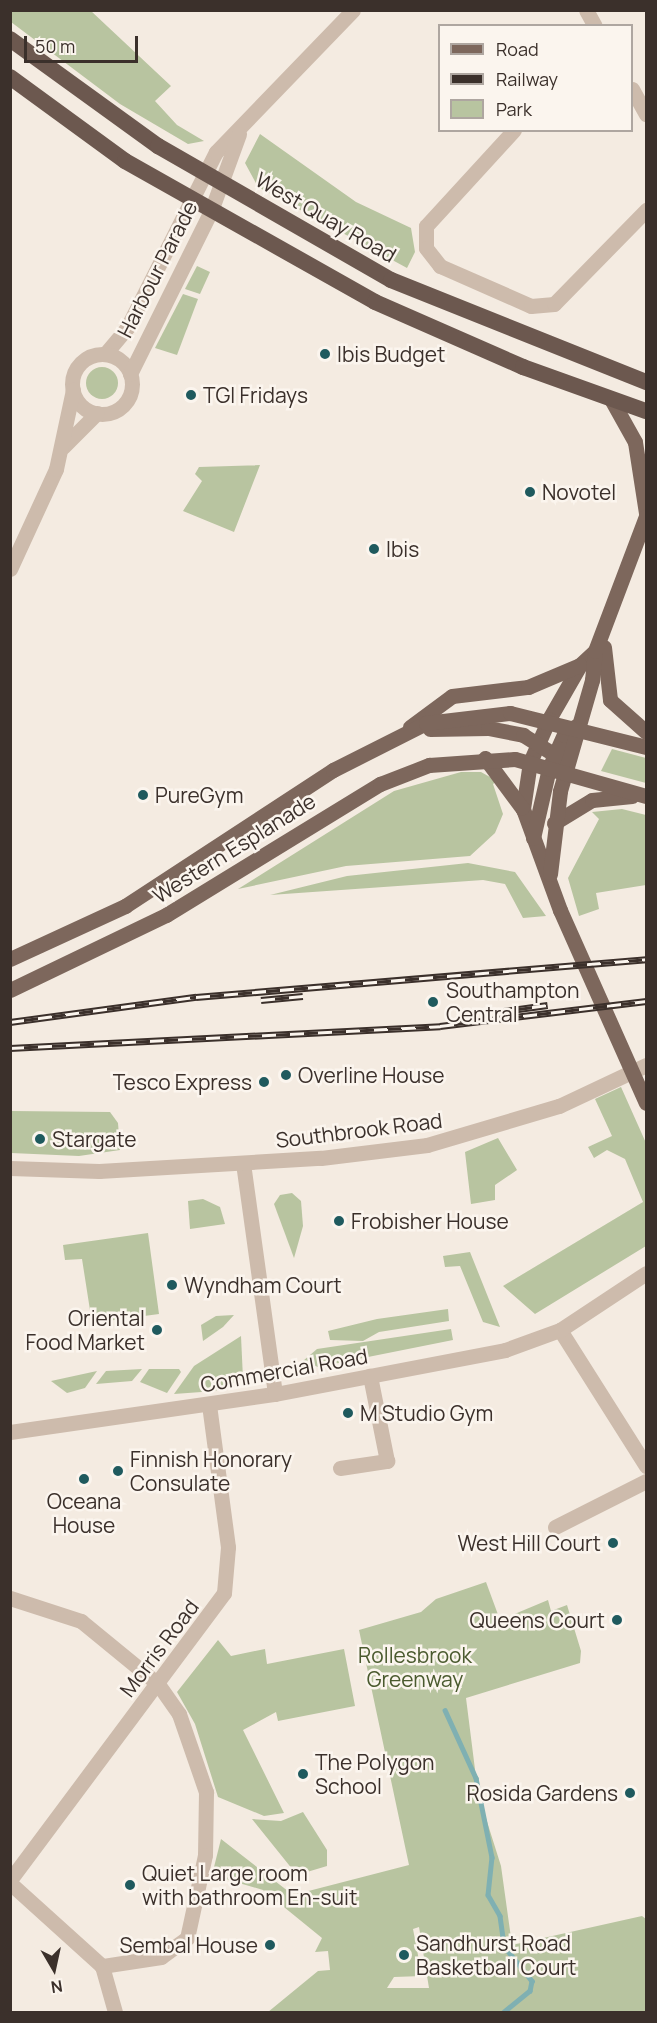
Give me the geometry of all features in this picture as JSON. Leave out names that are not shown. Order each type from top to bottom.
[{"type":"highway","name":"West Quay Road","points":[[10,39],[104,111],[202,173],[391,280],[646,382]]},
{"type":"highway","points":[[10,77],[86,135],[189,199],[375,302],[611,399],[646,411]]},
{"type":"main road","points":[[551,880],[554,823],[576,726],[592,680],[595,651],[646,514],[635,442],[611,399]]},
{"type":"main road","points":[[603,632],[606,691],[618,710],[646,732]]},
{"type":"main road","points":[[523,809],[530,762],[538,743],[580,665],[595,651]]},
{"type":"main road","points":[[406,731],[452,696],[528,687],[580,665]]},
{"type":"main road","name":"Western Esplanade","points":[[10,959],[125,906],[333,770],[406,731],[468,714],[549,719],[646,747]]},
{"type":"main road","points":[[533,838],[552,761],[567,731],[576,726]]},
{"type":"main road","points":[[406,731],[488,728],[538,743],[552,761]]},
{"type":"main road","points":[[484,759],[523,809],[551,880],[560,910],[644,1097]]},
{"type":"main road","name":"Western Esplanade","points":[[10,990],[166,915],[380,784],[429,765],[484,759],[552,761],[565,773],[644,795]]},
{"type":"main road","points":[[554,823],[592,800],[644,795]]},
{"type":"street","name":"Harbour Parade","points":[[105,354],[127,328],[202,173],[353,10]]},
{"type":"street","points":[[586,10],[594,24]]},
{"type":"street","points":[[633,91],[646,114]]},
{"type":"street","name":"Harbour Parade","points":[[130,374],[211,211],[240,132]]},
{"type":"street","points":[[512,132],[426,226],[426,248],[440,266],[531,306],[554,304],[646,210]]},
{"type":"street","points":[[10,569],[63,447],[73,390],[81,362],[105,354],[121,360],[130,374],[124,404],[97,413],[63,447]]},
{"type":"street","points":[[73,390],[81,405],[97,413]]},
{"type":"street","name":"Southbrook Road","points":[[10,1168],[79,1172],[381,1153],[463,1137],[559,1106],[646,1065]]},
{"type":"street","points":[[243,1163],[275,1394]]},
{"type":"street","name":"Commercial Road","points":[[10,1432],[275,1394],[505,1350],[560,1330],[646,1273]]},
{"type":"street","points":[[560,1330],[646,1466]]},
{"type":"street","points":[[340,1468],[387,1461],[370,1376]]},
{"type":"street","name":"Morris Road","points":[[10,1881],[212,1616],[229,1579],[209,1404]]},
{"type":"street","points":[[555,1527],[646,1481]]},
{"type":"street","points":[[10,1598],[81,1621],[158,1684],[179,1714],[206,1792],[205,1855],[196,1903],[182,1945],[161,1957],[102,1966]]},
{"type":"street","points":[[10,1881],[102,1966],[115,2013]]},
{"type":"green space","points":[[10,11],[91,11],[171,86],[155,101],[177,125],[204,141],[188,144],[120,104],[11,22]]},
{"type":"green space","points":[[260,134],[356,202],[411,228],[415,252],[407,268],[258,187],[245,163]]},
{"type":"green space","points":[[197,266],[210,272],[200,294],[185,289]]},
{"type":"green space","points":[[183,294],[198,299],[177,355],[155,348]]},
{"type":"green space","points":[[102,367],[113,372],[118,383],[113,394],[102,399],[91,394],[86,383],[91,372]]},
{"type":"green space","points":[[260,465],[234,532],[183,511],[202,481],[195,474],[199,467]]},
{"type":"green space","points":[[612,749],[646,758],[646,783],[601,771]]},
{"type":"green space","points":[[461,772],[481,772],[497,781],[493,784],[503,814],[495,833],[470,856],[346,866],[238,889],[394,791]]},
{"type":"green space","points":[[622,809],[646,815],[646,885],[596,893],[599,909],[579,916],[568,878],[599,819],[592,812]]},
{"type":"green space","points":[[468,863],[515,872],[546,916],[523,918],[505,884],[483,880],[270,895],[347,876]]},
{"type":"green space","points":[[621,1087],[646,1143],[646,1246],[535,1314],[503,1286],[643,1202],[625,1159],[607,1150],[594,1158],[588,1147],[612,1136],[595,1099]]},
{"type":"green space","points":[[11,1111],[110,1112],[118,1123],[120,1150],[79,1156],[11,1153]]},
{"type":"green space","points":[[498,1138],[517,1170],[495,1185],[495,1200],[471,1204],[465,1152]]},
{"type":"green space","points":[[292,1193],[301,1201],[303,1226],[294,1258],[274,1204],[280,1195]]},
{"type":"green space","points":[[203,1199],[220,1207],[225,1224],[190,1229],[188,1201]]},
{"type":"green space","points":[[148,1233],[159,1314],[92,1323],[82,1259],[65,1260],[63,1245]]},
{"type":"green space","points":[[470,1252],[500,1327],[483,1322],[460,1266],[445,1267],[443,1256]]},
{"type":"green space","points":[[448,1309],[449,1321],[379,1332],[363,1341],[330,1340],[328,1331],[377,1319]]},
{"type":"green space","points":[[234,1315],[223,1327],[203,1341],[201,1325],[216,1316]]},
{"type":"green space","points":[[451,1329],[453,1340],[318,1367],[303,1361],[317,1349]]},
{"type":"green space","points":[[241,1336],[243,1379],[215,1391],[174,1394],[194,1366]]},
{"type":"green space","points":[[142,1369],[132,1381],[96,1384],[106,1371]]},
{"type":"green space","points":[[149,1369],[179,1369],[181,1372],[167,1393],[140,1382]]},
{"type":"green space","points":[[97,1371],[85,1388],[67,1393],[51,1381]]},
{"type":"green space","name":"Rollesbrook Greenway","points":[[486,1582],[500,1620],[548,1600],[551,1611],[567,1605],[581,1651],[580,1663],[466,1698],[478,1793],[501,1866],[512,1945],[642,1916],[646,1919],[646,2011],[268,2012],[318,1971],[330,1970],[328,1951],[315,1952],[322,1938],[263,1890],[212,1875],[221,1839],[293,1895],[409,1865],[359,1630],[421,1612],[436,1599]],"holes":[[[419,1927],[429,1988],[387,1988],[394,1977],[422,1976],[413,1929]]]},
{"type":"green space","points":[[218,1640],[231,1656],[265,1649],[267,1664],[344,1649],[355,1706],[278,1721],[276,1712],[243,1730],[284,1813],[264,1816],[218,1797],[195,1724],[177,1692]]},
{"type":"green space","points":[[303,1812],[327,1850],[327,1866],[297,1875],[252,1819],[281,1821]]},
{"type":"waterway","points":[[445,1710],[476,1778],[492,1857],[488,1895],[500,1916],[504,1946],[532,1981],[530,1991],[504,2012]]},
{"type":"railway","points":[[10,1022],[196,997],[646,959]]},
{"type":"railway","points":[[261,1000],[303,996]]},
{"type":"railway","points":[[10,1048],[440,1026],[646,1001]]},
{"type":"railway","points":[[504,1011],[548,1005]]},
{"type":"place","name":"Ibis Budget","points":[[325,354]]},
{"type":"place","name":"TGI Fridays","points":[[191,395]]},
{"type":"place","name":"Novotel","points":[[530,492]]},
{"type":"place","name":"Ibis","points":[[374,549]]},
{"type":"place","name":"PureGym","points":[[143,795]]},
{"type":"place","name":"Southampton Central","points":[[433,1002]]},
{"type":"place","name":"Overline House","points":[[286,1075]]},
{"type":"place","name":"Tesco Express","points":[[264,1082]]},
{"type":"place","name":"Stargate","points":[[40,1139]]},
{"type":"place","name":"Frobisher House","points":[[339,1221]]},
{"type":"place","name":"Wyndham Court","points":[[172,1285]]},
{"type":"place","name":"Oriental Food Market","points":[[157,1330]]},
{"type":"place","name":"M Studio Gym","points":[[348,1413]]},
{"type":"place","name":"Finnish Honorary Consulate","points":[[118,1471]]},
{"type":"place","name":"Oceana House","points":[[84,1479]]},
{"type":"place","name":"West Hill Court","points":[[613,1543]]},
{"type":"place","name":"Queens Court","points":[[617,1620]]},
{"type":"place","name":"The Polygon School","points":[[303,1774]]},
{"type":"place","name":"Rosida Gardens","points":[[630,1793]]},
{"type":"place","name":"Quiet Large room with bathroom En-suit","points":[[130,1885]]},
{"type":"place","name":"Sembal House","points":[[270,1945]]},
{"type":"place","name":"Sandhurst Road Basketball Court","points":[[404,1955]]}]
